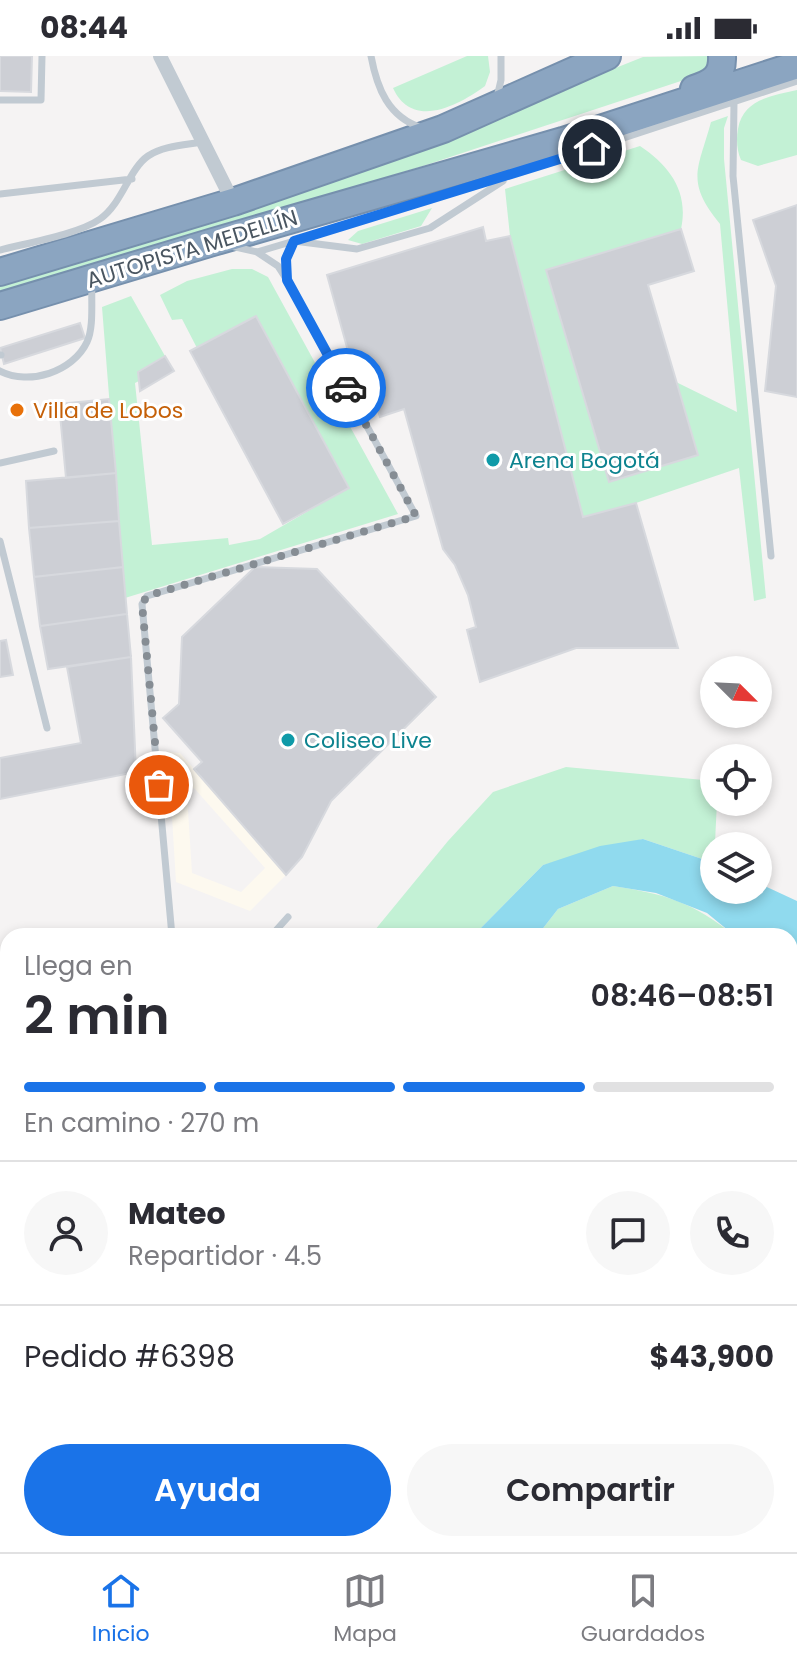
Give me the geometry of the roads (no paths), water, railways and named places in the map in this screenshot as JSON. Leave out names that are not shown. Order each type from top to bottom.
[{"type":"highway","points":[[0,272],[233,202],[443,129],[576,62],[607,56]]},
{"type":"highway","points":[[643,115],[649,105],[713,82],[720,72],[722,56]]},
{"type":"highway","points":[[770,56],[779,61],[797,57]]},
{"type":"highway","name":"AUTOPISTA MEDELLÍN","points":[[0,306],[563,141],[797,65]]},
{"type":"street","points":[[160,56],[233,202]]},
{"type":"lane","points":[[0,100],[41,100],[42,56]]},
{"type":"lane","points":[[371,56],[377,84],[392,109],[415,126],[429,130],[443,129]]},
{"type":"lane","points":[[492,107],[501,80],[501,56]]},
{"type":"lane","points":[[257,252],[511,175],[797,81]]},
{"type":"lane","points":[[734,102],[733,176],[771,556]]},
{"type":"lane","points":[[0,250],[87,226],[101,219],[145,157],[157,151],[204,142]]},
{"type":"lane","points":[[294,241],[357,249],[430,228],[511,175]]},
{"type":"lane","points":[[0,194],[132,179]]},
{"type":"lane","points":[[287,280],[286,259],[294,241]]},
{"type":"lane","points":[[171,928],[142,604],[147,596],[416,516],[278,266],[257,252],[213,242]]},
{"type":"lane","points":[[0,371],[19,377],[56,372],[68,365],[88,341],[92,278]]},
{"type":"lane","points":[[82,331],[90,324]]},
{"type":"lane","points":[[0,463],[54,451]]},
{"type":"lane","points":[[0,541],[47,728]]},
{"type":"lane","points":[[278,928],[288,917]]},
{"type":"water","points":[[643,839],[700,858],[700,904],[772,904],[772,889],[797,901],[797,928],[725,928],[707,913],[656,893],[613,886],[558,909],[543,928],[481,928],[543,865],[600,846]]},
{"type":"place","name":"Villa de Lobos","points":[[17,410]]},
{"type":"place","name":"Arena Bogotá","points":[[493,460]]},
{"type":"place","name":"Coliseo Live","points":[[288,740]]}]
